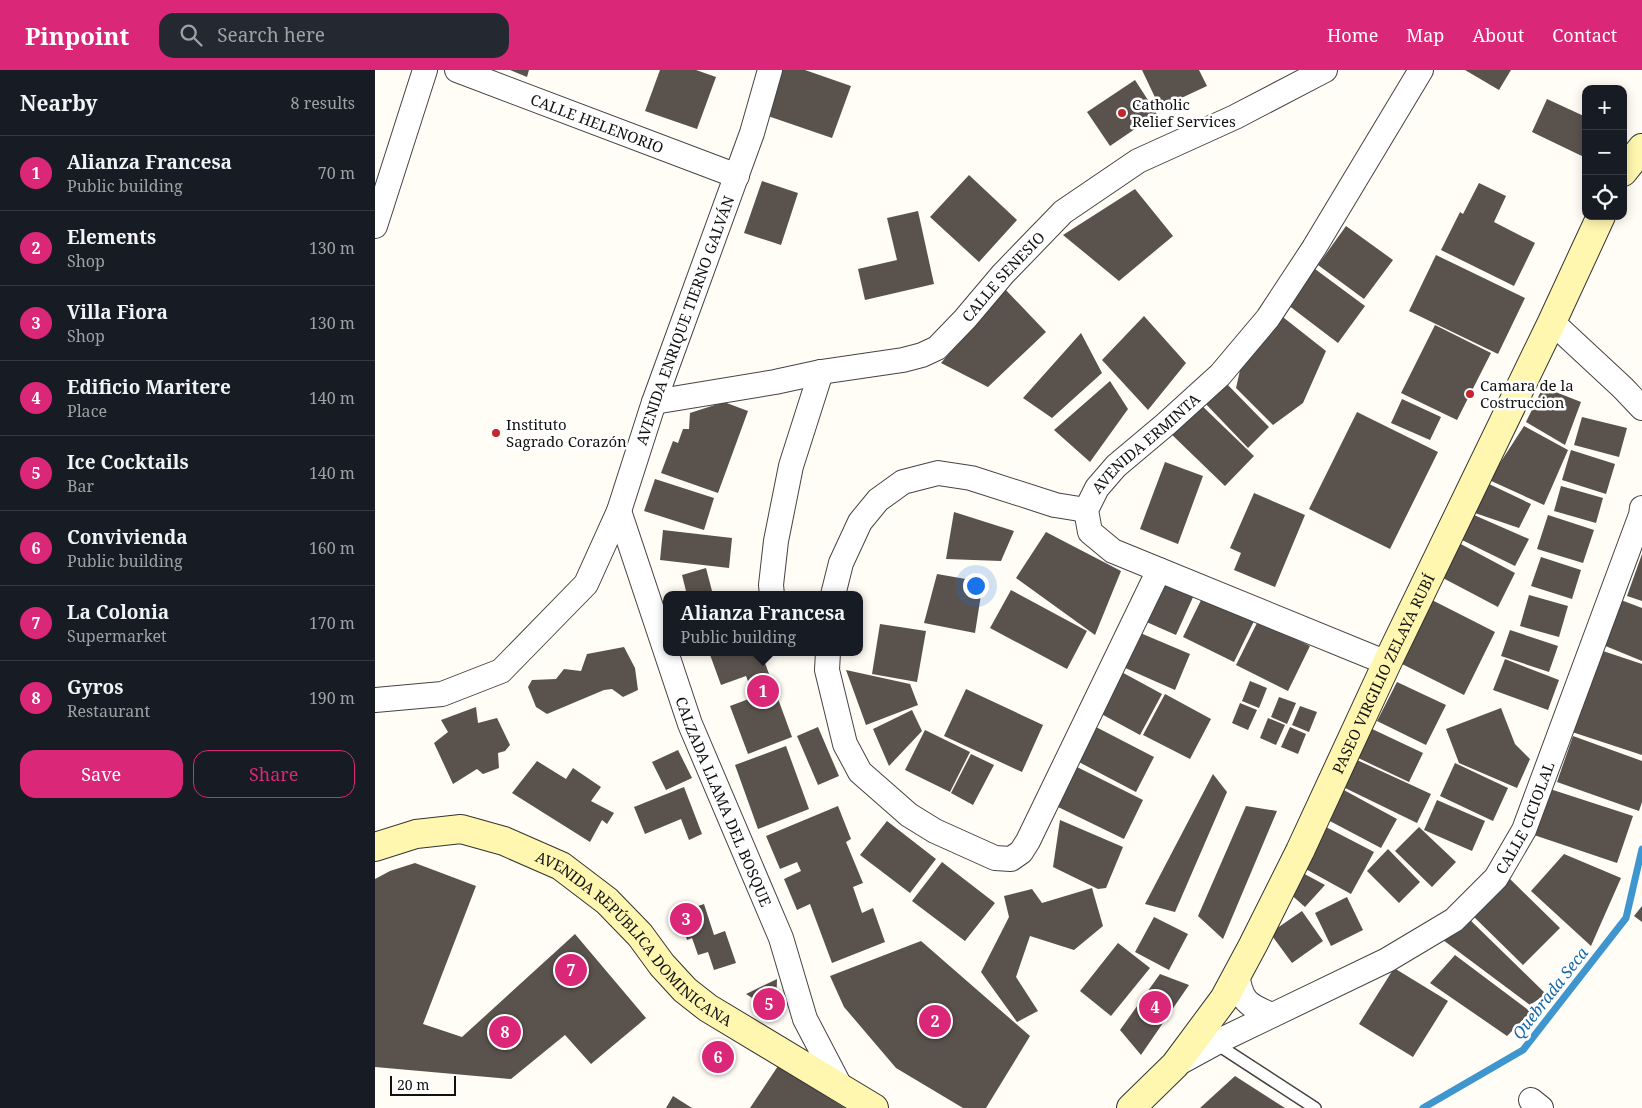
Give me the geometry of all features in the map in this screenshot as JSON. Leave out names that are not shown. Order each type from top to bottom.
[{"type":"street","points":[[375,226],[425,70]]},
{"type":"street","name":"CALLE HELENORIO","points":[[457,70],[737,176]]},
{"type":"street","name":"AVENIDA ENRIQUE TIERNO GALVÁN","points":[[375,700],[442,694],[501,671],[586,584],[619,511],[654,402],[752,133],[770,70]]},
{"type":"street","name":"CALLE SENESIO","points":[[654,402],[766,384],[821,372],[903,360],[922,355],[937,348],[965,319],[1003,274],[1063,212],[1138,161],[1235,117],[1325,70]]},
{"type":"street","points":[[1397,70],[1404,81],[1407,94]]},
{"type":"street","name":"AVENIDA ERMINTA","points":[[1387,662],[1113,551],[1090,532],[1086,510],[1097,488],[1116,466],[1220,375],[1268,318],[1314,248],[1421,70]]},
{"type":"street","name":"PASEO VIRGILIO ZELAYA RUBÍ","points":[[1131,1108],[1175,1065],[1224,999],[1296,860],[1387,662],[1552,322],[1599,220]]},
{"type":"street","points":[[1552,322],[1642,408]]},
{"type":"street","points":[[772,591],[776,541],[791,466],[821,372]]},
{"type":"street","points":[[834,591],[841,563],[860,522],[878,500],[903,482],[938,473],[971,478],[1055,505],[1086,510]]},
{"type":"street","name":"CALLE CICIOLAL","points":[[1175,1065],[1215,1043],[1387,960],[1454,920],[1496,878],[1524,830],[1638,524],[1642,508]]},
{"type":"street","name":"CALZADA LLAMA DEL BOSQUE","points":[[619,511],[663,643]]},
{"type":"street","points":[[828,656],[827,670],[845,744],[860,772],[909,815],[935,831],[995,858],[1011,859],[1021,852],[1028,841],[1159,570]]},
{"type":"street","name":"CALZADA LLAMA DEL BOSQUE","points":[[667,656],[690,724],[781,938],[805,1019],[840,1086]]},
{"type":"street","name":"AVENIDA REPÚBLICA DOMINICANA","points":[[375,847],[415,834],[461,829],[504,841],[561,866],[607,901],[640,935],[662,965],[685,990],[708,1008],[874,1108]]},
{"type":"street","points":[[1237,974],[1242,996],[1247,1004],[1272,1015]]},
{"type":"lane","points":[[1215,1043],[1315,1108]]},
{"type":"building","points":[[510,70],[529,70],[527,77]]},
{"type":"building","points":[[660,70],[696,70],[716,77],[697,129],[645,111]]},
{"type":"building","points":[[778,70],[805,70],[851,86],[832,138],[762,114]]},
{"type":"building","points":[[1142,70],[1199,70],[1207,86],[1160,108]]},
{"type":"building","points":[[1465,70],[1511,70],[1499,90]]},
{"type":"building","name":"Catholic Relief Services","points":[[1135,80],[1157,114],[1110,146],[1087,112]]},
{"type":"building","points":[[1547,99],[1582,115],[1582,156],[1532,132]]},
{"type":"building","points":[[969,175],[1017,220],[979,262],[930,217]]},
{"type":"building","points":[[762,181],[798,193],[781,245],[744,233]]},
{"type":"building","points":[[1479,183],[1506,196],[1494,222],[1535,243],[1514,286],[1441,250],[1460,212],[1463,214]]},
{"type":"building","points":[[1135,189],[1173,236],[1119,281],[1063,235]]},
{"type":"building","points":[[918,211],[934,284],[865,300],[858,269],[897,260],[887,218]]},
{"type":"building","points":[[1346,226],[1393,260],[1364,299],[1318,265]]},
{"type":"building","points":[[1436,255],[1525,298],[1498,354],[1409,311]]},
{"type":"building","points":[[1315,269],[1365,306],[1338,343],[1288,305]]},
{"type":"building","points":[[1004,288],[1046,332],[988,387],[941,363]]},
{"type":"building","points":[[1279,314],[1326,351],[1303,403],[1273,425],[1236,388],[1243,357]]},
{"type":"building","points":[[1144,316],[1186,363],[1148,410],[1102,360]]},
{"type":"building","points":[[1435,325],[1491,353],[1457,420],[1401,393]]},
{"type":"building","points":[[1081,333],[1102,373],[1052,418],[1023,398]]},
{"type":"building","points":[[1223,380],[1269,427],[1248,448],[1202,400]]},
{"type":"building","points":[[1110,381],[1128,409],[1090,462],[1054,430]]},
{"type":"building","points":[[1543,387],[1581,402],[1565,445],[1526,422]]},
{"type":"building","points":[[1402,399],[1441,417],[1430,440],[1391,423]]},
{"type":"building","points":[[1196,400],[1254,456],[1225,486],[1167,430]]},
{"type":"building","points":[[724,402],[748,411],[718,493],[661,473],[673,441],[678,443],[683,429],[689,429],[690,413]]},
{"type":"building","points":[[1357,412],[1438,452],[1390,549],[1309,509]]},
{"type":"building","points":[[1582,417],[1627,428],[1619,457],[1574,445]]},
{"type":"building","points":[[1524,426],[1568,450],[1544,505],[1489,480]]},
{"type":"building","points":[[1571,450],[1615,464],[1606,494],[1562,480]]},
{"type":"building","points":[[1165,462],[1203,476],[1178,544],[1140,529]]},
{"type":"building","points":[[655,479],[714,498],[704,530],[644,511]]},
{"type":"building","points":[[1487,483],[1531,504],[1519,528],[1472,512]]},
{"type":"building","points":[[1561,486],[1603,498],[1596,523],[1554,511]]},
{"type":"building","points":[[1254,493],[1305,515],[1275,587],[1234,570],[1241,553],[1230,548]]},
{"type":"building","points":[[954,512],[1014,531],[1001,561],[946,559]]},
{"type":"building","points":[[1474,515],[1529,539],[1515,566],[1462,540]]},
{"type":"building","points":[[1548,515],[1594,530],[1583,563],[1537,549]]},
{"type":"building","points":[[663,530],[732,538],[729,568],[660,560]]},
{"type":"building","points":[[1046,532],[1121,571],[1095,635],[1016,578]]},
{"type":"building","points":[[1459,543],[1515,573],[1498,607],[1441,577]]},
{"type":"building","points":[[1642,554],[1642,601],[1627,596]]},
{"type":"building","points":[[1541,557],[1581,570],[1572,599],[1531,586]]},
{"type":"building","points":[[706,568],[712,591],[686,591],[682,575]]},
{"type":"building","points":[[937,574],[983,582],[975,633],[924,623]]},
{"type":"building","points":[[1160,580],[1194,595],[1176,635],[1142,620]]},
{"type":"building","points":[[1011,590],[1087,631],[1067,669],[990,628]]},
{"type":"building","points":[[1205,592],[1256,617],[1234,662],[1183,637]]},
{"type":"building","points":[[1529,595],[1568,606],[1559,637],[1520,626]]},
{"type":"building","points":[[1428,598],[1495,632],[1464,695],[1396,661]]},
{"type":"building","points":[[1621,600],[1642,608],[1642,661],[1603,645]]},
{"type":"building","points":[[1258,621],[1310,646],[1288,691],[1236,665]]},
{"type":"building","points":[[880,624],[926,631],[917,682],[872,674]]},
{"type":"building","points":[[1510,630],[1558,646],[1549,672],[1501,656]]},
{"type":"building","points":[[1138,632],[1190,654],[1175,690],[1123,667]]},
{"type":"building","points":[[624,647],[635,668],[638,690],[623,697],[612,689],[604,690],[547,714],[536,707],[528,687],[532,680],[556,679],[564,669],[581,671],[587,654]]},
{"type":"building","points":[[1600,650],[1642,664],[1642,755],[1572,732]]},
{"type":"building","points":[[710,656],[762,656],[792,737],[748,754],[730,706],[754,697],[746,676],[721,685]]},
{"type":"building","points":[[1505,659],[1559,680],[1548,710],[1493,690]]},
{"type":"building","points":[[1116,669],[1162,694],[1140,735],[1094,710]]},
{"type":"building","points":[[846,670],[910,684],[918,705],[866,725]]},
{"type":"building","points":[[1250,681],[1267,688],[1259,708],[1242,701]]},
{"type":"building","points":[[1397,682],[1446,705],[1426,745],[1377,721]]},
{"type":"building","points":[[966,689],[1043,725],[1022,772],[944,736]]},
{"type":"building","points":[[1165,694],[1211,719],[1190,759],[1143,735]]},
{"type":"building","points":[[1279,697],[1296,703],[1287,724],[1271,717]]},
{"type":"building","points":[[1240,703],[1257,710],[1248,730],[1232,723]]},
{"type":"building","points":[[1300,706],[1317,712],[1309,732],[1292,725]]},
{"type":"building","points":[[476,707],[478,723],[497,718],[510,745],[505,751],[498,753],[499,768],[483,774],[477,769],[453,784],[434,743],[448,732],[441,720]]},
{"type":"building","points":[[1501,708],[1515,744],[1530,759],[1517,788],[1459,763],[1446,729]]},
{"type":"building","points":[[912,710],[922,731],[889,766],[873,729]]},
{"type":"building","points":[[1268,718],[1285,725],[1276,745],[1260,738]]},
{"type":"building","points":[[1094,726],[1154,757],[1136,792],[1075,760]]},
{"type":"building","points":[[818,727],[839,776],[818,785],[797,736]]},
{"type":"building","points":[[1290,727],[1306,734],[1298,754],[1281,747]]},
{"type":"building","points":[[1370,728],[1423,753],[1409,782],[1356,757]]},
{"type":"building","points":[[925,730],[970,752],[950,792],[905,770]]},
{"type":"building","points":[[1573,736],[1642,761],[1642,802],[1639,811],[1557,782]]},
{"type":"building","points":[[786,746],[809,809],[758,829],[735,765]]},
{"type":"building","points":[[678,750],[692,778],[666,790],[652,762]]},
{"type":"building","points":[[971,754],[994,765],[973,805],[951,793]]},
{"type":"building","points":[[1357,760],[1431,794],[1417,823],[1343,787]]},
{"type":"building","points":[[537,761],[566,779],[573,768],[601,787],[591,801],[614,813],[607,824],[602,820],[590,842],[512,793]]},
{"type":"building","points":[[1455,763],[1508,788],[1493,821],[1440,796]]},
{"type":"building","points":[[1075,766],[1143,800],[1124,839],[1056,806]]},
{"type":"building","points":[[1213,774],[1227,792],[1175,912],[1145,904]]},
{"type":"building","points":[[684,787],[702,834],[689,840],[681,819],[645,834],[634,807]]},
{"type":"building","points":[[1342,789],[1397,819],[1381,848],[1326,819]]},
{"type":"building","points":[[1550,789],[1633,816],[1617,863],[1534,835]]},
{"type":"building","points":[[1437,800],[1485,821],[1472,851],[1424,830]]},
{"type":"building","points":[[838,806],[851,839],[846,842],[863,883],[853,887],[862,913],[873,908],[885,942],[832,963],[810,904],[797,910],[784,879],[801,871],[797,862],[780,869],[766,836]]},
{"type":"building","points":[[1246,806],[1277,811],[1223,939],[1198,916]]},
{"type":"building","points":[[1060,820],[1123,847],[1106,888],[1098,889],[1053,867]]},
{"type":"building","points":[[887,821],[936,859],[910,893],[860,855]]},
{"type":"building","points":[[1324,826],[1374,852],[1351,894],[1302,867]]},
{"type":"building","points":[[1419,827],[1456,862],[1432,887],[1395,851]]},
{"type":"building","points":[[1388,849],[1420,882],[1399,903],[1367,871]]},
{"type":"building","points":[[1564,854],[1621,878],[1591,946],[1531,891]]},
{"type":"building","points":[[942,862],[995,903],[965,941],[912,901]]},
{"type":"building","points":[[415,863],[476,886],[423,1024],[462,1037],[575,934],[646,1018],[591,1064],[565,1035],[511,1079],[375,1067],[375,879],[390,871]]},
{"type":"building","points":[[1299,871],[1325,885],[1305,907],[1288,892]]},
{"type":"building","points":[[1510,879],[1560,928],[1523,965],[1473,916]]},
{"type":"building","points":[[1092,888],[1103,926],[1074,950],[1030,936],[1016,977],[1038,1011],[1017,1022],[981,972],[1009,917],[1004,896],[1032,889],[1042,903]]},
{"type":"building","points":[[1347,897],[1363,930],[1331,946],[1315,913]]},
{"type":"building","points":[[704,904],[714,935],[725,931],[736,963],[714,970],[708,952],[698,955],[692,938],[687,940],[682,925],[678,927],[674,914]]},
{"type":"building","points":[[1642,906],[1642,922],[1634,916]]},
{"type":"building","points":[[1302,911],[1323,941],[1292,963],[1270,933]]},
{"type":"building","points":[[1154,917],[1188,934],[1169,970],[1135,952]]},
{"type":"building","points":[[1467,917],[1546,994],[1530,1005],[1439,937]]},
{"type":"building","points":[[921,941],[1030,1036],[986,1108],[963,1108],[896,1068],[844,1007],[830,976]]},
{"type":"building","points":[[1118,943],[1150,968],[1111,1016],[1080,991]]},
{"type":"building","points":[[1455,955],[1531,1012],[1507,1036],[1430,983]]},
{"type":"building","points":[[1394,968],[1448,1001],[1413,1057],[1359,1024]]},
{"type":"building","points":[[1160,974],[1189,985],[1141,1055],[1120,1030]]},
{"type":"building","points":[[777,979],[776,1013],[746,994]]},
{"type":"building","points":[[778,1066],[845,1108],[750,1108]]},
{"type":"building","points":[[1235,1076],[1285,1108],[1200,1108]]},
{"type":"building","points":[[673,1096],[692,1108],[666,1108]]},
{"type":"waterway","name":"Quebrada Seca","points":[[1423,1108],[1523,1050],[1626,918],[1642,849]]},
{"type":"place","name":"Catholic Relief Services","points":[[1122,113]]},
{"type":"place","name":"Camara de la Costruccion","points":[[1470,394]]},
{"type":"place","name":"Instituto Sagrado Corazón","points":[[496,433]]},
{"type":"place","name":"Alianza Francesa","points":[[763,691]]},
{"type":"place","name":"Villa Fiora","points":[[686,919]]},
{"type":"place","name":"La Colonia","points":[[571,970]]},
{"type":"place","name":"Ice Cocktails","points":[[769,1004]]},
{"type":"place","name":"Edificio Maritere","points":[[1155,1007]]},
{"type":"place","name":"Elements","points":[[935,1021]]},
{"type":"place","name":"Gyros","points":[[505,1032]]},
{"type":"place","name":"Convivienda","points":[[718,1057]]}]
